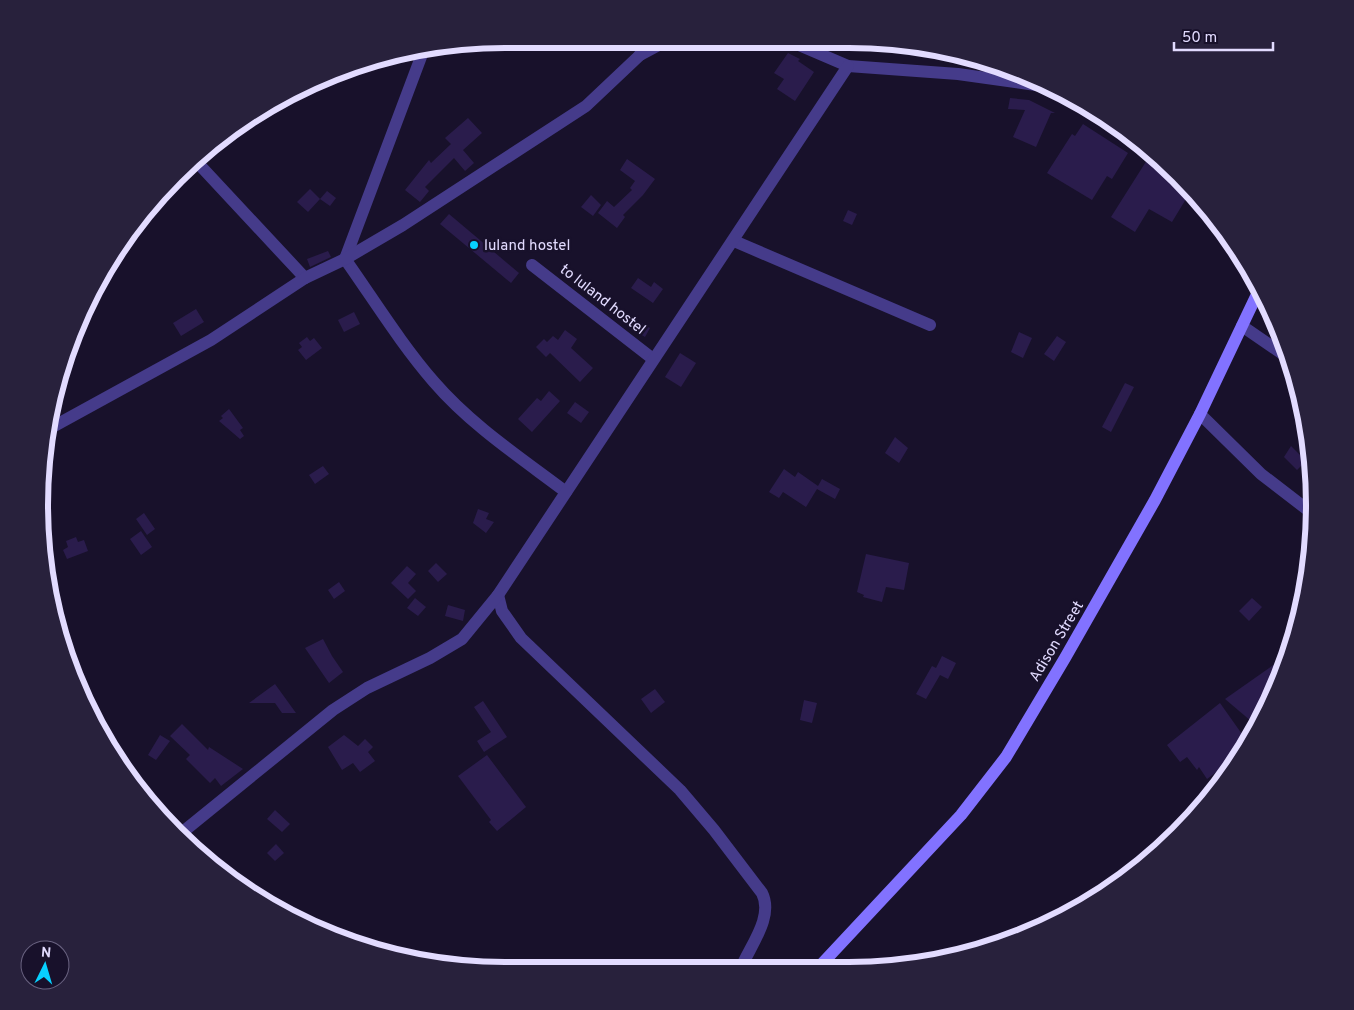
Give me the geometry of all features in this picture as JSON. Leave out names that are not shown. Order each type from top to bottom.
[{"type":"street","points":[[640,55],[642,48]]},
{"type":"street","points":[[54,426],[212,340],[305,278],[345,259],[403,225],[586,106],[640,55],[653,48]]},
{"type":"street","points":[[804,48],[848,66],[958,74],[1028,84]]},
{"type":"street","points":[[345,259],[422,55]]},
{"type":"street","points":[[184,832],[333,710],[367,688],[438,654],[462,639],[498,595],[848,66]]},
{"type":"street","points":[[200,164],[305,278]]},
{"type":"street","points":[[734,241],[930,325]]},
{"type":"street","points":[[345,259],[435,383],[497,439],[566,492]]},
{"type":"street","name":"to luland hostel","points":[[532,265],[653,359]]},
{"type":"street","name":"Adison Street","points":[[824,962],[961,815],[1006,757],[1100,599],[1200,414],[1256,297]]},
{"type":"street","points":[[1242,326],[1280,352]]},
{"type":"street","points":[[1200,414],[1261,474],[1306,509]]},
{"type":"street","points":[[498,595],[502,611],[521,638],[680,790],[714,830],[762,893],[767,903],[763,922],[744,962]]},
{"type":"building","points":[[788,53],[800,59],[798,61],[814,72],[795,101],[777,89],[784,79],[774,73]]},
{"type":"building","points":[[1010,98],[1029,100],[1055,113],[1051,113],[1036,147],[1013,137],[1025,110],[1008,109]]},
{"type":"building","points":[[468,118],[482,133],[463,150],[474,163],[465,171],[454,158],[425,187],[429,191],[420,202],[405,190],[429,160],[431,163],[451,144],[445,138]]},
{"type":"building","points":[[1083,124],[1128,153],[1112,179],[1107,176],[1092,200],[1047,173],[1072,134],[1075,136]]},
{"type":"building","points":[[627,159],[655,179],[643,195],[623,215],[625,217],[617,228],[598,213],[607,201],[614,207],[632,190],[630,188],[635,181],[620,170]]},
{"type":"building","points":[[1147,160],[1169,177],[1167,180],[1179,188],[1187,197],[1172,222],[1149,209],[1135,232],[1111,217]]},
{"type":"building","points":[[310,189],[320,199],[308,212],[297,202]]},
{"type":"building","points":[[327,191],[336,198],[330,206],[320,199]]},
{"type":"building","points":[[591,195],[601,205],[593,216],[581,207]]},
{"type":"building","points":[[848,210],[857,214],[852,225],[843,221]]},
{"type":"building","points":[[449,214],[519,273],[511,283],[440,224]]},
{"type":"building","points":[[328,251],[331,257],[310,267],[307,259]]},
{"type":"building","points":[[638,278],[651,287],[654,282],[663,289],[653,303],[631,288]]},
{"type":"building","points":[[196,309],[204,322],[181,336],[173,323]]},
{"type":"building","points":[[354,312],[360,324],[344,332],[338,320]]},
{"type":"building","points":[[640,322],[650,328],[645,337],[635,331]]},
{"type":"building","points":[[565,330],[577,339],[571,348],[593,368],[580,382],[550,353],[546,357],[536,347],[544,339],[547,342],[553,336],[558,340]]},
{"type":"building","points":[[1019,332],[1032,338],[1023,358],[1011,352]]},
{"type":"building","points":[[1057,336],[1066,342],[1054,361],[1044,354]]},
{"type":"building","points":[[307,337],[310,341],[314,338],[322,348],[306,360],[298,350],[302,347],[299,343]]},
{"type":"building","points":[[680,353],[696,363],[681,387],[665,377]]},
{"type":"building","points":[[1125,383],[1134,387],[1111,432],[1102,427]]},
{"type":"building","points":[[549,391],[560,401],[532,432],[518,419],[537,398],[541,401]]},
{"type":"building","points":[[575,402],[589,412],[581,423],[567,413]]},
{"type":"building","points":[[229,409],[243,428],[240,430],[244,436],[240,439],[219,421],[223,418],[221,416]]},
{"type":"building","points":[[895,437],[908,448],[899,463],[885,453]]},
{"type":"building","points":[[1291,446],[1304,459],[1305,462],[1297,470],[1284,457]]},
{"type":"building","points":[[323,466],[329,474],[315,484],[309,475]]},
{"type":"building","points":[[784,469],[795,477],[798,472],[818,486],[822,479],[840,489],[835,499],[817,489],[806,507],[783,492],[779,498],[769,492]]},
{"type":"building","points":[[478,509],[489,513],[486,519],[494,522],[486,533],[473,523]]},
{"type":"building","points":[[144,513],[155,529],[147,535],[136,519]]},
{"type":"building","points":[[141,531],[152,547],[141,555],[130,539]]},
{"type":"building","points":[[76,537],[78,542],[84,540],[88,551],[67,559],[63,550],[68,547],[66,541]]},
{"type":"building","points":[[866,554],[909,563],[904,590],[886,587],[882,602],[863,597],[864,595],[857,592]]},
{"type":"building","points":[[436,563],[447,574],[438,582],[428,571]]},
{"type":"building","points":[[407,566],[416,574],[408,583],[416,591],[408,599],[391,583]]},
{"type":"building","points":[[339,582],[345,591],[334,599],[328,590]]},
{"type":"building","points":[[415,598],[426,607],[418,616],[407,608]]},
{"type":"building","points":[[1252,598],[1262,607],[1249,621],[1239,611]]},
{"type":"building","points":[[448,605],[465,610],[463,621],[445,616]]},
{"type":"building","points":[[323,639],[343,672],[329,683],[305,648]]},
{"type":"building","points":[[942,656],[956,663],[948,679],[940,675],[926,699],[916,694],[932,666],[936,668]]},
{"type":"building","points":[[1279,661],[1272,680],[1251,721],[1225,699]]},
{"type":"building","points":[[275,684],[296,713],[282,713],[275,703],[249,703]]},
{"type":"building","points":[[655,689],[665,702],[651,713],[641,699]]},
{"type":"building","points":[[804,700],[817,703],[812,723],[800,720]]},
{"type":"building","points":[[483,701],[507,737],[484,752],[477,741],[491,732],[474,707]]},
{"type":"building","points":[[1220,703],[1244,736],[1224,767],[1207,779],[1199,767],[1197,770],[1187,757],[1180,762],[1167,745]]},
{"type":"building","points":[[182,724],[208,750],[209,747],[243,769],[221,786],[215,778],[210,783],[186,759],[190,755],[170,736]]},
{"type":"building","points":[[160,735],[170,741],[156,760],[148,755]]},
{"type":"building","points":[[344,735],[358,746],[365,739],[373,747],[368,752],[375,761],[360,772],[353,763],[342,770],[328,747]]},
{"type":"building","points":[[487,755],[526,807],[497,831],[458,776]]},
{"type":"building","points":[[275,810],[290,824],[282,832],[267,819]]},
{"type":"building","points":[[276,844],[284,853],[275,861],[267,853]]},
{"type":"place","name":"luland hostel","points":[[474,245]]}]
